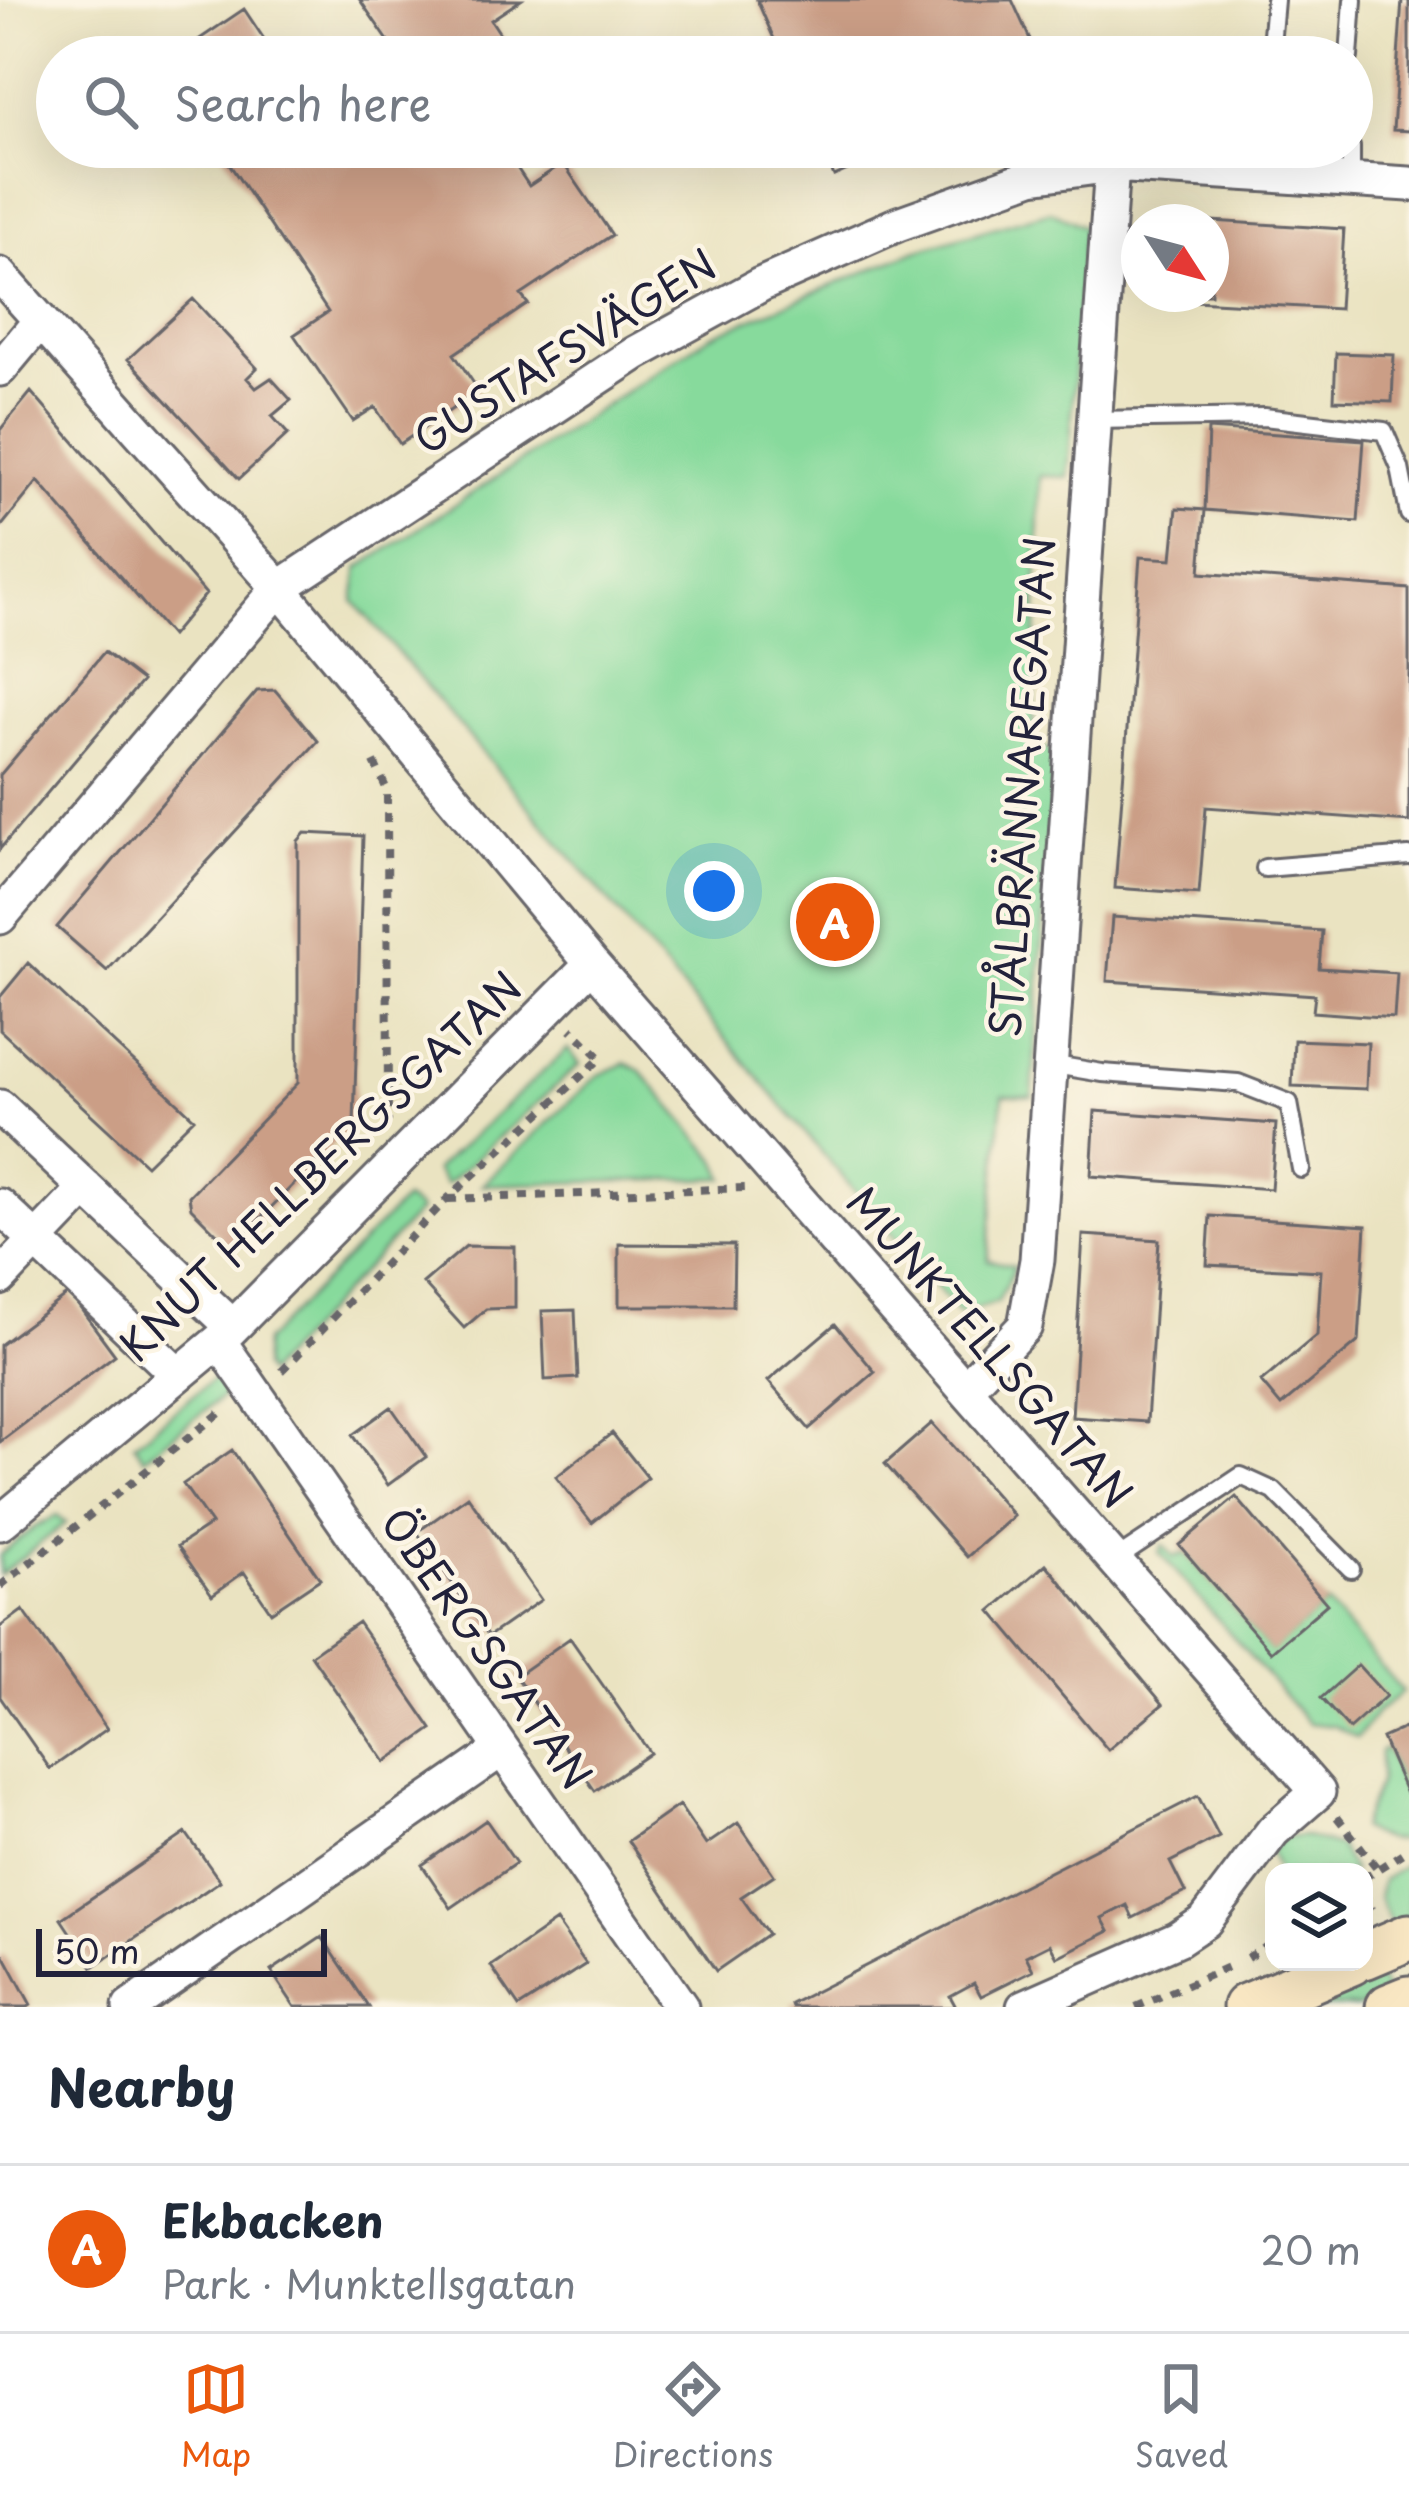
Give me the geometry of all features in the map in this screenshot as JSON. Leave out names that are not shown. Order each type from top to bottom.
[{"type":"main road","points":[[1373,1952],[1409,1937]]},
{"type":"main road","points":[[1246,2007],[1331,1971]]},
{"type":"main road","points":[[1390,2007],[1409,1999]]},
{"type":"street","name":"GUSTAFSVÄGEN","points":[[0,917],[279,588],[636,352],[760,284],[898,224],[1032,176],[1090,168]]},
{"type":"street","name":"STÅLBRÄNNAREGATAN","points":[[965,1389],[1025,1326],[1037,1260],[1112,168]]},
{"type":"street","name":"GUSTAFSVÄGEN","points":[[1363,168],[1409,184]]},
{"type":"street","points":[[0,274],[279,588]]},
{"type":"street","points":[[0,368],[40,320]]},
{"type":"street","name":"MUNKTELLSGATAN","points":[[279,588],[592,964],[1318,1792]]},
{"type":"street","name":"KNUT HELLBERGSGATAN","points":[[0,1523],[226,1334],[592,964]]},
{"type":"street","name":"ÖBERGSGATAN","points":[[0,1107],[86,1188],[226,1334],[254,1393],[681,2007]]},
{"type":"street","points":[[0,1277],[86,1188]]},
{"type":"street","points":[[0,1207],[178,1375]]},
{"type":"street","points":[[130,2007],[501,1750]]},
{"type":"street","points":[[1024,2007],[1178,1939],[1205,1921],[1273,1831],[1318,1792]]},
{"type":"lane","points":[[1271,36],[1274,0]]},
{"type":"lane","points":[[1350,36],[1353,0]]},
{"type":"lane","points":[[1093,420],[1264,417],[1384,431],[1400,468],[1409,514]]},
{"type":"lane","points":[[1265,868],[1409,856]]},
{"type":"lane","points":[[1049,1064],[1102,1073],[1238,1083],[1288,1103],[1301,1169]]},
{"type":"lane","points":[[1114,1560],[1241,1476],[1274,1491],[1351,1569]]},
{"type":"path","points":[[368,750],[387,790],[387,1117],[395,1162]]},
{"type":"path","points":[[0,1586],[218,1413],[274,1380],[447,1199],[601,1058]]},
{"type":"path","points":[[447,1199],[788,1187]]},
{"type":"path","points":[[1318,1792],[1377,1868]]},
{"type":"path","points":[[1373,1871],[1409,1849]]},
{"type":"path","points":[[1136,2007],[1265,1946]]},
{"type":"green space","points":[[1051,211],[1084,227],[1068,477],[1040,476],[1033,748],[1055,750],[1032,1097],[1003,1095],[988,1260],[1015,1266],[998,1302],[959,1314],[354,601],[359,568],[710,336],[915,251]]},
{"type":"green space","points":[[568,1049],[580,1064],[446,1185],[435,1170]]},
{"type":"green space","points":[[626,1063],[641,1071],[717,1160],[725,1178],[482,1185],[597,1076]]},
{"type":"green space","points":[[404,1200],[420,1210],[266,1374],[262,1368],[264,1342]]},
{"type":"green space","points":[[216,1377],[227,1393],[144,1458],[134,1444]]},
{"type":"green space","points":[[57,1516],[66,1523],[0,1575],[0,1555]]},
{"type":"green space","points":[[1163,1545],[1174,1557],[1186,1553],[1271,1651],[1327,1604],[1403,1692],[1376,1713],[1357,1738],[1334,1726],[1308,1723],[1159,1552]]},
{"type":"green space","points":[[1386,1748],[1409,1801],[1409,1837],[1397,1840],[1360,1828],[1380,1780],[1380,1751]]},
{"type":"green space","points":[[1305,1836],[1339,1847],[1348,1863],[1274,1863],[1270,1852],[1281,1838]]},
{"type":"green space","points":[[1409,1863],[1409,1922],[1393,1928],[1378,1897],[1382,1880]]},
{"type":"green space","points":[[1373,1967],[1387,1995],[1357,2007],[1266,2007],[1352,1971],[1373,1971]]},
{"type":"building","points":[[360,0],[521,0],[491,20],[501,36],[385,36]]},
{"type":"building","points":[[757,0],[1012,0],[1028,36],[773,36]]},
{"type":"building","points":[[1402,0],[1409,0],[1409,131],[1393,130]]},
{"type":"building","points":[[244,9],[262,36],[204,36]]},
{"type":"building","points":[[232,168],[517,168],[529,186],[556,168],[566,168],[612,235],[521,295],[528,304],[454,354],[479,391],[400,444],[375,407],[353,421],[294,335],[328,312]]},
{"type":"building","points":[[1229,222],[1344,229],[1339,309],[1229,303]]},
{"type":"building","points":[[193,299],[257,368],[247,378],[256,388],[271,378],[291,400],[272,416],[288,434],[239,479],[128,359]]},
{"type":"building","points":[[1336,353],[1394,355],[1392,402],[1334,400]]},
{"type":"building","points":[[31,392],[206,594],[171,636],[38,481],[0,528],[0,430]]},
{"type":"building","points":[[1208,429],[1364,440],[1358,522],[1205,510]]},
{"type":"building","points":[[1177,508],[1205,510],[1200,573],[1409,589],[1409,822],[1206,807],[1199,894],[1115,888],[1140,557],[1172,559]]},
{"type":"building","points":[[104,652],[142,681],[0,849],[0,775]]},
{"type":"building","points":[[275,690],[318,741],[107,971],[57,927],[257,691]]},
{"type":"building","points":[[305,833],[363,836],[354,1123],[231,1248],[191,1208],[189,1196],[298,1083],[298,841]]},
{"type":"building","points":[[1112,917],[1322,931],[1319,968],[1397,973],[1394,1018],[1313,1012],[1315,995],[1107,981]]},
{"type":"building","points":[[28,963],[194,1118],[146,1165],[0,1030],[0,997]]},
{"type":"building","points":[[1294,1040],[1368,1043],[1366,1089],[1292,1086]]},
{"type":"building","points":[[1095,1111],[1276,1124],[1271,1189],[1091,1176]]},
{"type":"building","points":[[1210,1216],[1366,1226],[1359,1341],[1281,1406],[1261,1382],[1317,1335],[1321,1271],[1207,1265]]},
{"type":"building","points":[[1083,1235],[1159,1240],[1147,1422],[1072,1417]]},
{"type":"building","points":[[619,1244],[734,1245],[733,1306],[619,1306]]},
{"type":"building","points":[[466,1246],[515,1247],[515,1308],[486,1309],[464,1328],[423,1283]]},
{"type":"building","points":[[69,1293],[115,1355],[0,1442],[0,1345]]},
{"type":"building","points":[[575,1310],[578,1378],[545,1380],[542,1311]]},
{"type":"building","points":[[835,1324],[875,1372],[809,1429],[768,1381]]},
{"type":"building","points":[[391,1407],[426,1457],[388,1485],[352,1435]]},
{"type":"building","points":[[932,1423],[1014,1516],[967,1557],[885,1464]]},
{"type":"building","points":[[612,1433],[648,1478],[592,1523],[556,1477]]},
{"type":"building","points":[[232,1450],[320,1579],[271,1612],[244,1572],[212,1595],[178,1546],[211,1524],[183,1484]]},
{"type":"building","points":[[468,1496],[541,1600],[489,1636],[417,1532]]},
{"type":"building","points":[[1236,1497],[1327,1604],[1271,1652],[1179,1545]]},
{"type":"building","points":[[1046,1564],[1163,1704],[1108,1750],[991,1611]]},
{"type":"building","points":[[23,1610],[107,1729],[50,1769],[0,1697],[0,1627]]},
{"type":"building","points":[[358,1622],[432,1729],[385,1762],[311,1655]]},
{"type":"building","points":[[570,1638],[650,1753],[595,1791],[516,1676]]},
{"type":"building","points":[[1358,1665],[1386,1696],[1349,1729],[1321,1698]]},
{"type":"building","points":[[1409,1726],[1409,1801],[1382,1738]]},
{"type":"building","points":[[1198,1796],[1219,1837],[1170,1862],[1185,1892],[1133,1918],[1127,1905],[1102,1918],[1109,1931],[1057,1957],[1050,1944],[1026,1956],[1033,1970],[981,1996],[974,1983],[950,1996],[956,2007],[792,2007],[791,2004]]},
{"type":"building","points":[[679,1805],[706,1845],[738,1823],[774,1875],[741,1897],[768,1935],[716,1971],[628,1841]]},
{"type":"building","points":[[486,1820],[516,1863],[451,1908],[422,1865]]},
{"type":"building","points":[[186,1833],[220,1881],[93,1967],[61,1919]]},
{"type":"building","points":[[556,1921],[586,1964],[519,2007],[491,1966]]},
{"type":"building","points":[[322,1937],[369,2007],[295,2007],[271,1971]]},
{"type":"building","points":[[4,1955],[28,2007],[0,2007],[0,1957]]},
{"type":"place","name":"Ekbacken","points":[[835,922]]}]
